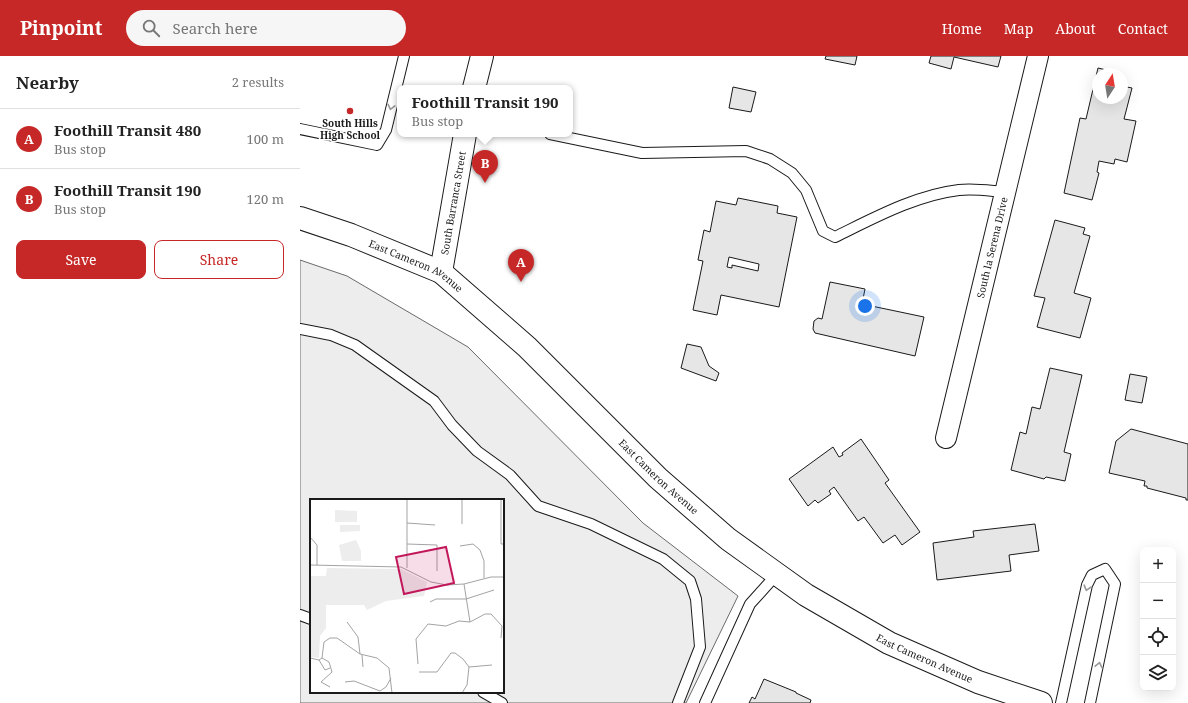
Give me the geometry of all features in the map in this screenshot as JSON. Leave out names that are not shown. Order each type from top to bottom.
[{"type":"main road","points":[[475,85],[482,56]]},
{"type":"main road","name":"South Barranca Street","points":[[441,272],[464,137]]},
{"type":"main road","name":"East Cameron Avenue","points":[[300,218],[351,235],[441,272],[527,348],[658,478],[728,539],[806,595],[889,643],[978,682],[1041,703]]},
{"type":"street","name":"South la Serena Drive","points":[[946,438],[1038,56]]},
{"type":"lane","points":[[300,129],[378,145],[386,130],[404,56]]},
{"type":"lane","points":[[565,137],[642,153],[746,151],[770,159],[792,173],[806,190],[822,231],[835,237],[876,217],[923,198],[959,190],[1006,192]]},
{"type":"lane","points":[[300,329],[331,335],[355,345],[434,401],[452,425],[477,452],[510,474],[538,506],[591,524],[663,559],[690,581],[696,599],[700,647],[678,703]]},
{"type":"lane","points":[[1061,703],[1087,585],[1092,575],[1105,569],[1115,584],[1090,703]]},
{"type":"lane","points":[[706,703],[750,604],[777,574]]},
{"type":"lane","points":[[300,614],[310,619]]},
{"type":"lane","points":[[485,693],[502,703]]},
{"type":"shaded area","points":[[300,260],[347,276],[468,347],[643,523],[738,596],[686,703],[300,703]]},
{"type":"building","points":[[826,56],[857,56],[855,65],[825,59]]},
{"type":"building","points":[[931,56],[1001,56],[998,67],[954,57],[951,69],[929,63]]},
{"type":"building","points":[[733,87],[756,92],[751,112],[729,108]]},
{"type":"building","points":[[1128,87],[1132,88],[1128,104]]},
{"type":"building","points":[[1092,94],[1092,104],[1128,104],[1124,119],[1136,121],[1127,162],[1115,159],[1114,164],[1099,161],[1097,172],[1099,173],[1092,200],[1064,193],[1080,118],[1086,119]]},
{"type":"building","points":[[738,198],[778,206],[777,213],[797,217],[779,307],[721,295],[717,315],[693,310],[703,261],[698,260],[704,230],[710,232],[716,201],[736,205]],"holes":[[[729,257],[759,264],[758,271],[732,265],[732,268],[727,267]]]},
{"type":"building","points":[[1055,220],[1085,228],[1083,234],[1090,236],[1074,293],[1091,298],[1080,338],[1037,327],[1045,298],[1034,296]]},
{"type":"building","points":[[830,282],[865,289],[862,304],[924,317],[915,356],[815,333],[813,329],[814,321],[818,318],[822,319]]},
{"type":"building","points":[[687,344],[701,347],[709,366],[719,373],[716,381],[681,368]]},
{"type":"building","points":[[1050,368],[1082,375],[1064,452],[1071,454],[1065,481],[1046,477],[1044,479],[1011,470],[1020,432],[1026,434],[1032,407],[1040,409]]},
{"type":"building","points":[[1130,374],[1147,377],[1142,403],[1125,400]]},
{"type":"building","points":[[1131,429],[1188,444],[1188,500],[1186,500],[1186,498],[1147,488],[1147,486],[1144,486],[1145,481],[1109,473],[1116,441]]},
{"type":"building","points":[[861,439],[889,480],[885,483],[920,532],[902,545],[895,535],[883,543],[864,517],[858,521],[834,487],[829,491],[831,494],[818,503],[815,500],[808,506],[789,479],[833,447],[839,457]]},
{"type":"building","points":[[1035,524],[1039,551],[1009,555],[1011,571],[937,580],[933,543],[974,537],[973,531]]},
{"type":"building","points":[[764,679],[796,692],[811,700],[810,703],[749,703],[752,697],[755,699]]},
{"type":"place","name":"South Hills High School","points":[[350,111]]},
{"type":"place","name":"Foothill Transit 190","points":[[485,183]]},
{"type":"place","name":"Foothill Transit 480","points":[[521,282]]}]
